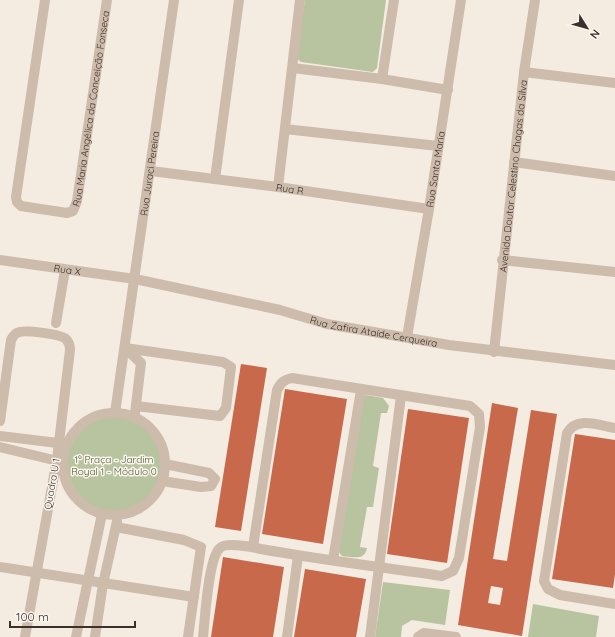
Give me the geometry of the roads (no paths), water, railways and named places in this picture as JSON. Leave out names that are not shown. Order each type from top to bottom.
[{"type":"street","name":"Rua Maria Angélica da Conceição Fonseca","points":[[45,0],[16,197],[17,202],[21,206],[68,213],[73,211],[77,201],[107,0]]},
{"type":"street","name":"Rua Juraci Pereira","points":[[115,413],[151,171],[174,0]]},
{"type":"street","points":[[215,179],[239,0]]},
{"type":"street","points":[[278,186],[300,0]]},
{"type":"street","points":[[382,79],[394,0]]},
{"type":"street","name":"Rua Santa Maria","points":[[407,337],[429,209],[461,0]]},
{"type":"street","name":"Avenida Doutor Celestino Chagas da Silva","points":[[494,352],[502,260],[524,72],[535,0]]},
{"type":"street","points":[[293,68],[382,79],[448,90]]},
{"type":"street","points":[[524,72],[615,84]]},
{"type":"street","points":[[285,129],[438,146]]},
{"type":"street","points":[[514,162],[615,176]]},
{"type":"street","name":"Rua R","points":[[151,171],[278,186],[429,209]]},
{"type":"street","points":[[502,260],[615,272]]},
{"type":"street","name":"Rua X","points":[[0,262],[135,279]]},
{"type":"street","points":[[56,323],[65,270]]},
{"type":"street","name":"Rua Zafira Ataíde Cerqueira","points":[[135,279],[280,310],[327,324],[494,352],[615,365]]},
{"type":"street","points":[[0,422],[12,340],[18,332],[22,331],[59,335],[65,338],[69,343],[70,350],[63,444],[60,461],[73,496],[82,504],[102,514],[118,515],[140,508],[150,501],[162,481],[165,464],[161,444],[149,427],[135,418],[115,413],[100,415],[87,421],[63,444]]},
{"type":"street","points":[[125,348],[224,362],[231,367],[226,408],[220,416],[136,406]]},
{"type":"street","points":[[125,348],[141,363],[135,418]]},
{"type":"street","points":[[203,637],[212,561],[220,548],[225,545],[253,547],[298,556],[442,576],[453,571],[457,566],[460,551],[480,427],[479,414],[470,406],[292,378],[280,384],[277,390],[253,547]]},
{"type":"street","points":[[333,560],[361,390]]},
{"type":"street","points":[[370,637],[401,396]]},
{"type":"street","points":[[615,428],[577,422],[571,426],[567,433],[544,581],[548,589],[560,595],[615,604]]},
{"type":"street","points":[[0,436],[63,444]]},
{"type":"street","points":[[0,447],[60,461]]},
{"type":"street","name":"Quadra U 1","points":[[25,637],[60,461]]},
{"type":"street","points":[[162,481],[201,487],[211,486],[215,479],[209,473],[165,464]]},
{"type":"street","points":[[76,637],[102,514]]},
{"type":"street","points":[[95,637],[103,584],[118,515]]},
{"type":"street","points":[[116,527],[184,540],[197,544],[202,549],[188,637]]},
{"type":"street","points":[[287,637],[298,556]]},
{"type":"street","points":[[0,567],[194,597]]},
{"type":"street","points":[[418,637],[424,633],[456,637]]},
{"type":"park label","name":"1ª Praça - Jardim Royal 1 - Módulo 0","points":[[114,464]]}]
